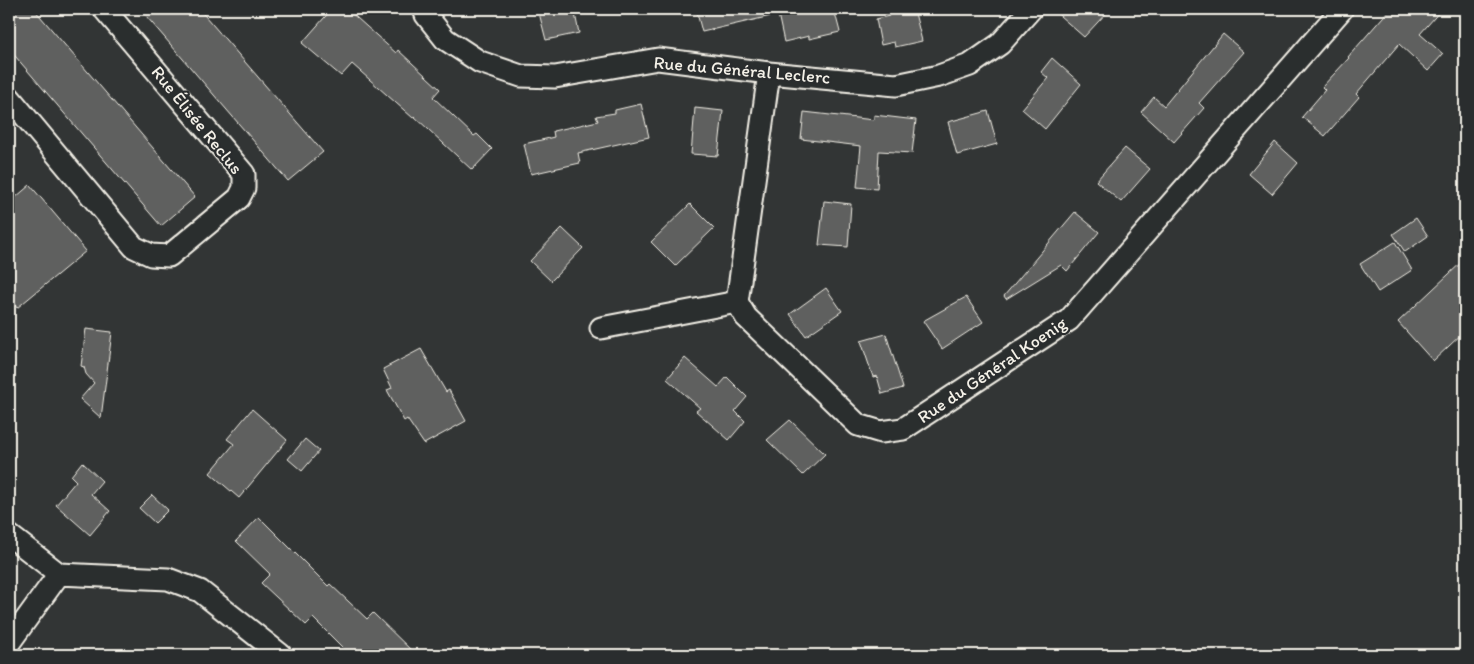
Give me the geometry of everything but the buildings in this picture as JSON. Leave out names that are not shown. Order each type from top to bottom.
[{"type":"street","name":"Rue Élisée Reclus","points":[[9,97],[134,246],[152,255],[169,256],[239,198],[244,188],[244,174],[104,9]]},
{"type":"street","name":"Rue du Général Leclerc","points":[[424,9],[426,15],[445,39],[480,62],[521,76],[555,77],[658,59],[770,74],[896,85],[939,76],[970,65],[1000,44],[1030,9]]},
{"type":"street","name":"Rue du Général Koenig","points":[[737,302],[746,317],[858,425],[881,432],[903,429],[1068,320],[1342,9]]},
{"type":"street","points":[[601,328],[737,302],[770,74]]},
{"type":"street","points":[[9,535],[59,574],[168,579],[200,591],[282,655]]},
{"type":"street","points":[[9,643],[59,574]]}]
